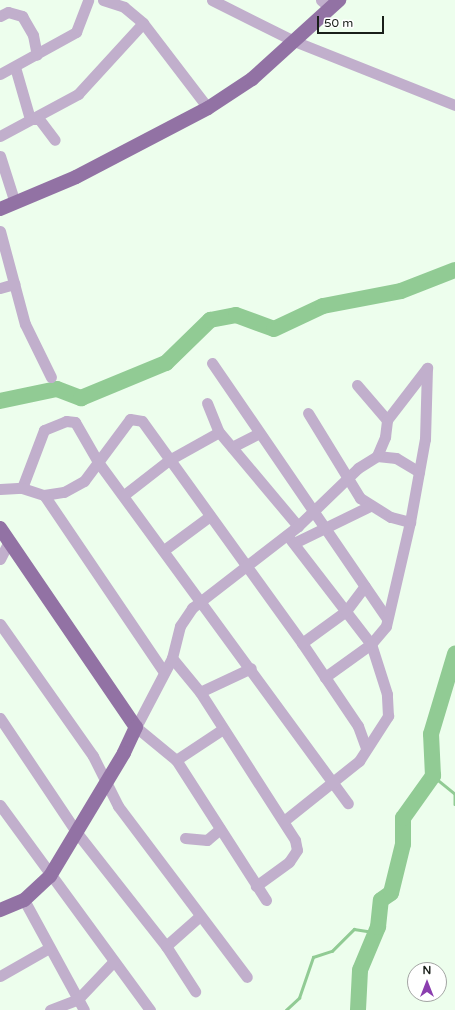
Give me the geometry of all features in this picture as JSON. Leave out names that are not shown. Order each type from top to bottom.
[{"type":"main road","points":[[0,209],[76,178],[208,108],[252,79],[294,41],[330,2]]},
{"type":"main road","points":[[0,528],[8,543],[136,727],[77,833],[50,876],[24,900],[0,910]]},
{"type":"street","points":[[0,74],[37,55],[76,32],[88,0]]},
{"type":"street","points":[[103,0],[124,7],[143,23],[208,108]]},
{"type":"street","points":[[212,0],[294,41],[455,105]]},
{"type":"street","points":[[0,16],[16,12],[33,35],[37,55]]},
{"type":"street","points":[[0,136],[78,94],[143,23]]},
{"type":"street","points":[[15,67],[30,119]]},
{"type":"street","points":[[30,119],[39,119],[55,140]]},
{"type":"street","points":[[0,156],[15,203]]},
{"type":"street","points":[[0,231],[25,324],[51,377]]},
{"type":"street","points":[[0,288],[14,284]]},
{"type":"street","points":[[212,363],[386,617]]},
{"type":"street","points":[[290,539],[298,526],[349,477],[377,456],[386,437],[387,420],[427,368],[425,440],[410,522],[386,617],[386,626],[371,644],[325,677]]},
{"type":"street","points":[[357,385],[387,420]]},
{"type":"street","points":[[207,403],[219,432],[298,526]]},
{"type":"street","points":[[308,413],[349,477],[360,498],[370,506],[410,522]]},
{"type":"street","points":[[0,489],[22,488],[44,495],[64,492],[84,481],[122,427],[135,418],[142,421],[302,643],[358,726],[366,748]]},
{"type":"street","points":[[22,488],[44,430],[66,421],[75,422],[98,462],[202,600],[348,803]]},
{"type":"street","points":[[124,495],[169,460],[219,432]]},
{"type":"street","points":[[232,447],[259,433]]},
{"type":"street","points":[[377,456],[396,458],[419,472]]},
{"type":"street","points":[[44,495],[164,672]]},
{"type":"street","points":[[266,900],[176,760],[136,727],[172,658],[180,626],[202,600],[246,566],[290,539],[325,529],[370,506]]},
{"type":"street","points":[[164,550],[210,516]]},
{"type":"street","points":[[285,820],[335,784],[359,761],[388,716],[387,694],[371,644],[290,539]]},
{"type":"street","points":[[0,559],[8,543]]},
{"type":"street","points":[[302,643],[346,611],[365,586]]},
{"type":"street","points":[[0,624],[93,756],[118,806],[247,977]]},
{"type":"street","points":[[172,658],[200,692],[285,820],[297,850],[289,862],[256,886]]},
{"type":"street","points":[[200,692],[251,668]]},
{"type":"street","points":[[0,718],[77,833],[166,946],[195,991]]},
{"type":"street","points":[[176,760],[224,729]]},
{"type":"street","points":[[0,805],[50,876],[150,1010]]},
{"type":"street","points":[[185,838],[207,840],[220,830]]},
{"type":"street","points":[[24,900],[84,1010]]},
{"type":"street","points":[[166,946],[200,916]]},
{"type":"street","points":[[0,976],[49,948]]},
{"type":"street","points":[[50,1010],[78,999],[114,961]]},
{"type":"waterway","points":[[0,401],[57,389],[81,398],[166,363],[210,320],[236,315],[274,329],[323,306],[401,291],[455,270]]},
{"type":"waterway","points":[[358,1010],[360,970],[378,927],[381,900],[391,893],[403,844],[403,818],[433,776],[431,734],[455,654]]},
{"type":"waterway","points":[[433,776],[455,794],[455,804]]},
{"type":"waterway","points":[[286,1010],[299,998],[313,957],[332,951],[354,929],[373,932]]}]
